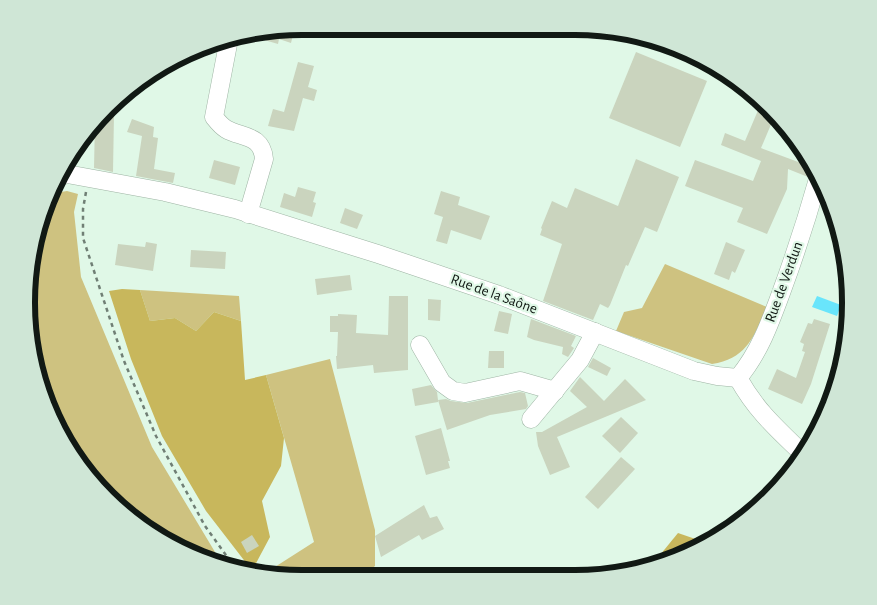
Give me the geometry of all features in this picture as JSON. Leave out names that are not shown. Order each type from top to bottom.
[{"type":"street","points":[[228,46],[214,117],[227,130],[249,137],[261,147],[264,159],[248,214]]},
{"type":"street","name":"Rue de la Saône","points":[[69,173],[165,192],[248,214],[378,254],[499,295],[694,372],[738,378]]},
{"type":"street","name":"Rue de Verdun","points":[[738,378],[752,361],[765,336],[797,249],[816,187]]},
{"type":"street","points":[[531,419],[580,360],[595,332]]},
{"type":"street","points":[[420,345],[442,384],[454,392],[465,393],[520,381],[555,391]]},
{"type":"street","points":[[738,378],[759,411],[798,449]]},
{"type":"path","points":[[89,178],[83,209],[83,238],[124,361],[156,436],[205,526],[229,560]]},
{"type":"shaded area","points":[[67,191],[78,194],[74,212],[81,277],[152,447],[217,556],[200,550],[154,525],[113,492],[80,451],[55,405],[40,355],[35,302],[40,250],[49,217],[59,192]]},
{"type":"shaded area","points":[[665,264],[767,307],[748,344],[734,357],[712,364],[616,331],[624,312],[642,308]]},
{"type":"shaded area","points":[[122,289],[140,290],[150,321],[175,318],[196,331],[214,312],[241,321],[245,380],[266,375],[284,438],[281,466],[262,501],[270,537],[255,566],[247,564],[206,511],[162,436],[131,359],[109,291]]},
{"type":"shaded area","points":[[140,290],[239,296],[241,321],[214,312],[196,331],[175,318],[150,321]]},
{"type":"shaded area","points":[[330,359],[375,530],[375,566],[370,570],[273,568],[314,542],[266,375]]},
{"type":"shaded area","points":[[678,533],[697,540],[677,550],[659,556]]},
{"type":"water","points":[[817,296],[841,305],[837,316],[812,307]]},
{"type":"building","points":[[293,36],[291,43],[279,39],[278,44],[259,38]]},
{"type":"building","points":[[636,52],[707,81],[680,147],[609,118]]},
{"type":"building","points":[[298,62],[314,66],[308,87],[317,90],[314,101],[303,98],[294,131],[268,126],[273,109],[284,112]]},
{"type":"building","points":[[759,108],[772,122],[761,148],[803,164],[809,175],[808,177],[788,169],[787,189],[767,234],[737,222],[743,208],[685,186],[695,160],[753,181],[761,161],[721,145],[725,133],[745,141]]},
{"type":"building","points":[[114,114],[113,172],[94,168],[95,134]]},
{"type":"building","points":[[132,119],[154,127],[153,137],[158,138],[154,169],[175,173],[173,183],[136,176],[142,136],[127,132]]},
{"type":"building","points":[[636,159],[679,177],[657,232],[645,227],[628,266],[626,265],[610,305],[608,308],[600,304],[593,320],[543,301],[562,244],[540,235],[552,201],[567,208],[575,188],[618,206]]},
{"type":"building","points":[[214,160],[240,167],[235,185],[209,178]]},
{"type":"building","points":[[298,187],[316,192],[313,202],[316,203],[312,217],[280,207],[284,193],[295,197]]},
{"type":"building","points":[[441,191],[460,197],[458,205],[490,216],[481,240],[451,230],[447,244],[436,241],[443,217],[434,214]]},
{"type":"building","points":[[345,208],[363,215],[357,229],[340,223]]},
{"type":"building","points":[[146,242],[157,244],[153,271],[115,265],[118,244],[145,247]]},
{"type":"building","points":[[726,242],[745,250],[735,273],[732,271],[729,280],[714,274]]},
{"type":"building","points":[[191,250],[226,252],[225,269],[190,267]]},
{"type":"building","points":[[350,275],[352,290],[317,295],[315,279]]},
{"type":"building","points":[[389,296],[408,296],[408,370],[374,373],[373,365],[337,369],[338,332],[330,332],[330,316],[338,316],[338,314],[357,315],[356,333],[388,335]]},
{"type":"building","points":[[428,299],[441,300],[440,321],[428,320]]},
{"type":"building","points":[[499,311],[512,314],[508,334],[494,331]]},
{"type":"building","points":[[531,319],[576,336],[571,346],[574,348],[568,357],[562,354],[563,347],[527,337]]},
{"type":"building","points":[[814,319],[830,324],[811,384],[802,404],[768,389],[777,369],[796,378],[805,352],[802,351],[804,344],[800,342],[808,323],[812,324]]},
{"type":"building","points":[[489,351],[504,351],[504,368],[488,368]]},
{"type":"building","points":[[593,358],[611,368],[607,376],[588,367]]},
{"type":"building","points":[[580,377],[604,401],[625,379],[646,400],[557,437],[570,467],[550,475],[538,446],[536,432],[542,432],[587,407],[570,391]]},
{"type":"building","points":[[431,385],[437,392],[438,402],[415,406],[412,389]]},
{"type":"building","points":[[520,392],[525,393],[528,406],[526,409],[490,415],[447,430],[438,400],[446,399],[467,403]]},
{"type":"building","points":[[621,417],[638,433],[620,453],[602,436]]},
{"type":"building","points":[[441,428],[450,461],[448,461],[450,468],[426,475],[415,436]]},
{"type":"building","points":[[621,457],[635,469],[598,509],[585,497]]},
{"type":"building","points":[[424,505],[430,518],[437,516],[444,529],[422,540],[419,535],[381,557],[375,536]]},
{"type":"building","points":[[252,535],[259,546],[247,553],[241,542]]}]
